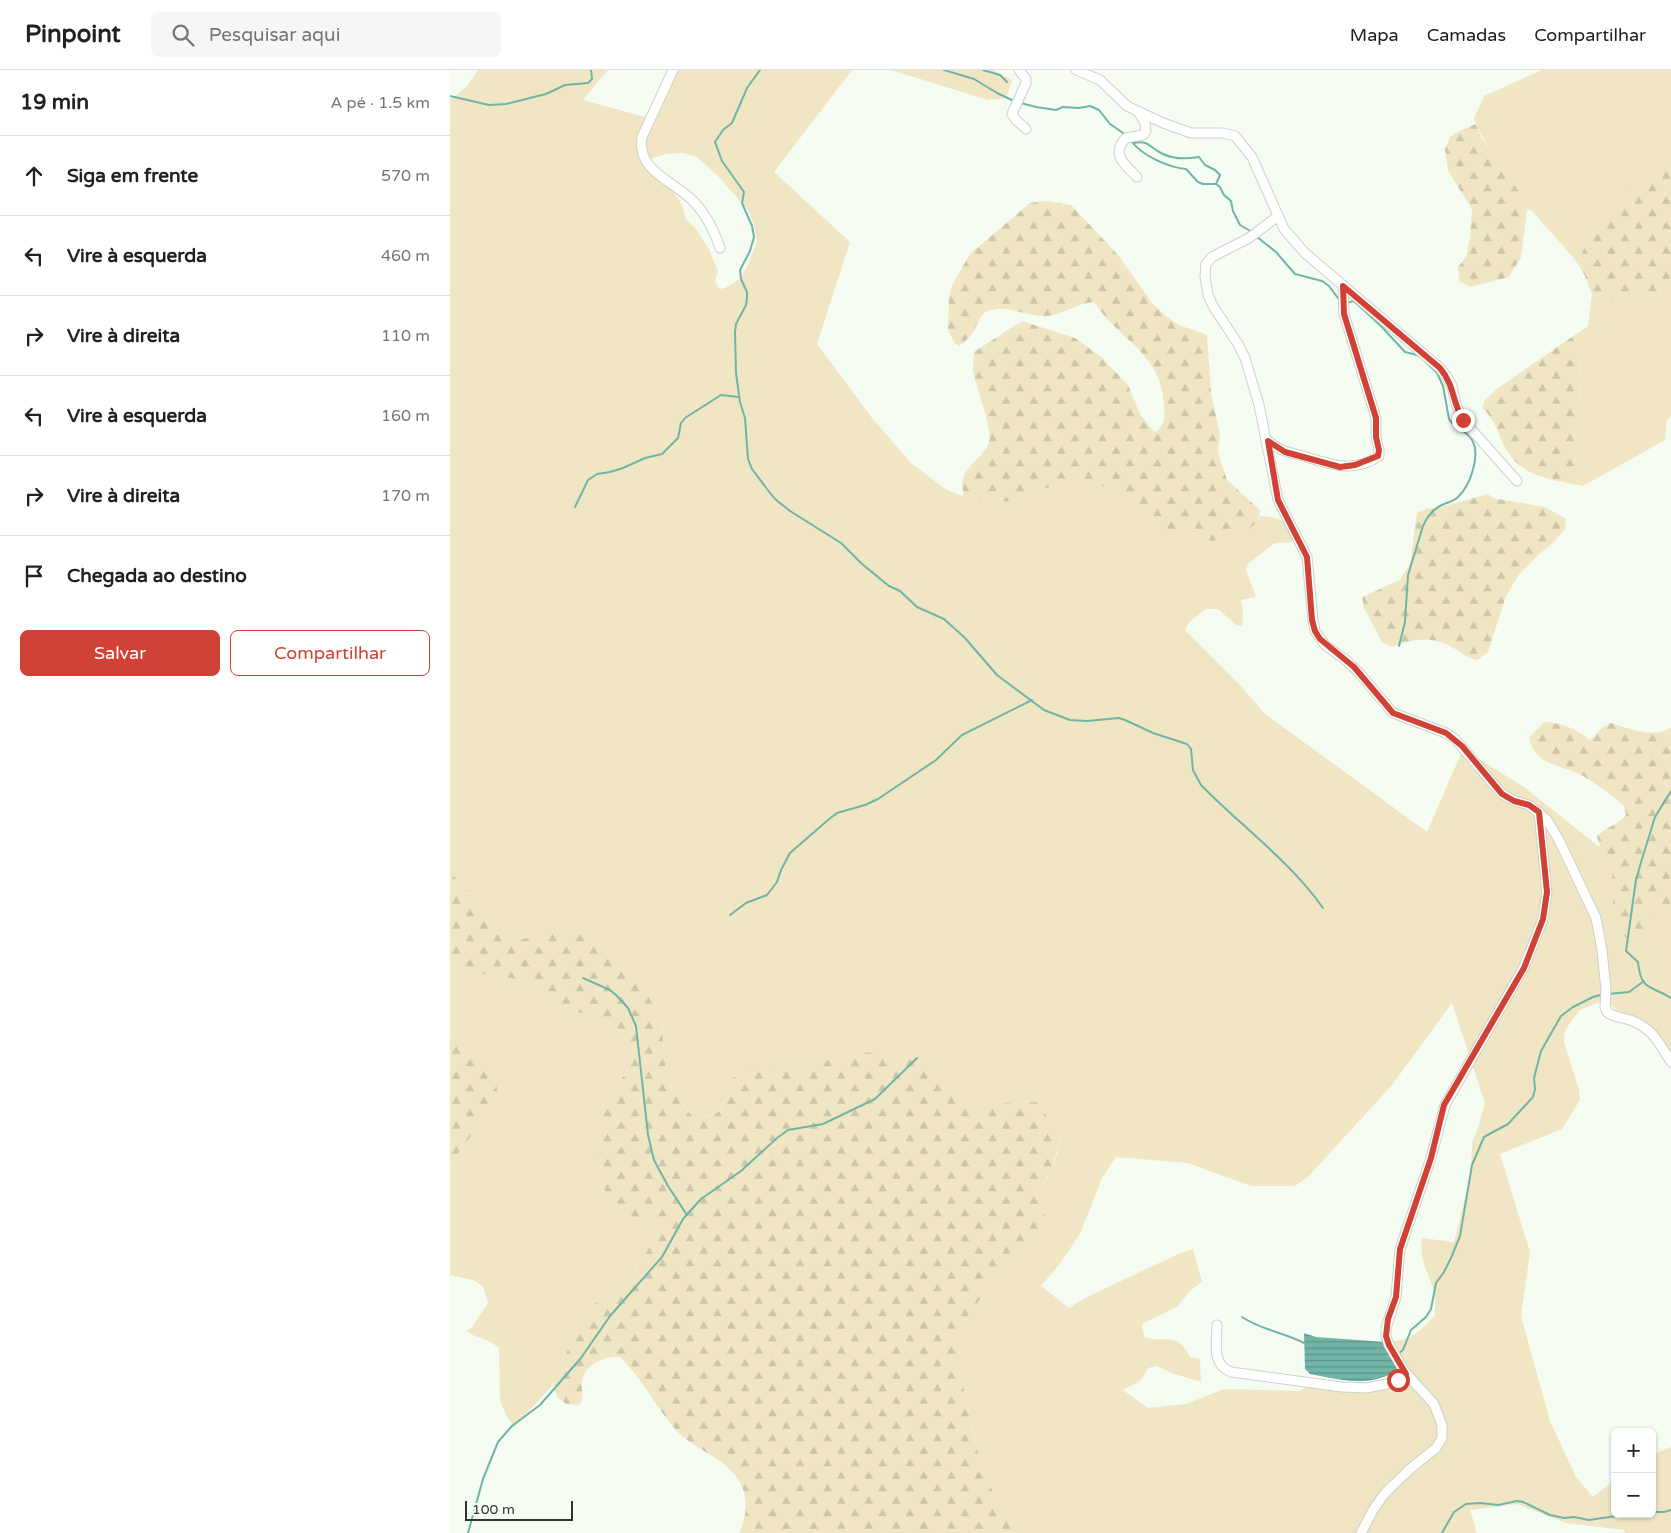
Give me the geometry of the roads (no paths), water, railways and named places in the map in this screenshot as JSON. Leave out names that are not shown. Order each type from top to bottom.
[{"type":"street","points":[[673,70],[642,137],[641,150],[648,166],[687,195],[704,214],[712,225],[720,248]]},
{"type":"street","points":[[1019,70],[1026,79],[1026,83],[1012,114],[1026,129]]},
{"type":"street","points":[[1076,70],[1100,80],[1120,101],[1139,112],[1181,130],[1196,133],[1222,133],[1235,136],[1252,157],[1284,229],[1304,253],[1440,368],[1452,386],[1459,413],[1463,420],[1517,481]]},
{"type":"street","points":[[1137,177],[1123,162],[1119,153],[1122,143],[1126,138],[1144,135],[1146,131],[1145,123],[1139,112]]},
{"type":"street","points":[[1278,216],[1249,238],[1212,257],[1205,268],[1208,295],[1245,358],[1268,441],[1278,500],[1307,557],[1312,620],[1315,631],[1320,639],[1354,667],[1393,713],[1446,733],[1462,746],[1502,794],[1514,801],[1529,805],[1539,812],[1553,828],[1592,906],[1598,928],[1607,1012],[1648,1030],[1659,1040],[1671,1062]]},
{"type":"street","points":[[1268,441],[1285,452],[1340,467],[1355,465],[1378,456],[1376,418],[1344,314],[1343,286]]},
{"type":"street","points":[[1361,1533],[1373,1510],[1385,1493],[1406,1472],[1436,1448],[1442,1438],[1442,1425],[1434,1404],[1406,1374],[1389,1345],[1386,1336],[1388,1319],[1396,1297],[1400,1249],[1431,1158],[1444,1105],[1524,968],[1541,925],[1547,892],[1539,812]]},
{"type":"street","points":[[1217,1325],[1217,1359],[1226,1370],[1232,1372],[1342,1387],[1366,1388],[1387,1384],[1406,1374]]},
{"type":"water","points":[[1304,1333],[1316,1337],[1385,1342],[1401,1368],[1390,1375],[1368,1381],[1345,1380],[1310,1374],[1305,1369]]},
{"type":"waterway","points":[[450,96],[489,105],[506,104],[546,94],[565,85],[588,83],[592,79],[591,70]]},
{"type":"waterway","points":[[760,70],[747,88],[732,123],[723,130],[715,142],[722,161],[744,192],[742,203],[752,226],[754,237],[750,251],[740,270],[747,298],[746,305],[736,324],[735,332],[736,373],[740,402],[745,418],[748,459],[752,469],[775,499],[790,511],[841,543],[862,564],[889,586],[900,591],[917,607],[944,619],[965,638],[997,675],[1044,710],[1070,720],[1087,721],[1119,718],[1153,733],[1187,744],[1191,749],[1193,770],[1201,785],[1295,874],[1323,908]]},
{"type":"waterway","points":[[944,70],[974,79],[1014,101]]},
{"type":"waterway","points":[[983,70],[1000,75],[1007,82]]},
{"type":"waterway","points":[[1021,103],[1056,110],[1063,107],[1079,108],[1090,106],[1099,110],[1110,124],[1126,135]]},
{"type":"waterway","points":[[1131,141],[1156,160],[1186,169],[1198,182],[1216,184],[1220,187],[1224,195],[1231,201],[1233,211],[1240,225],[1252,232]]},
{"type":"waterway","points":[[1134,143],[1147,144],[1158,152],[1171,157],[1199,157],[1205,165],[1220,175],[1216,184]]},
{"type":"waterway","points":[[1257,237],[1276,252],[1295,274],[1322,281],[1329,286],[1340,301]]},
{"type":"waterway","points":[[1347,303],[1353,301],[1357,304],[1405,352],[1417,355],[1437,373],[1443,386],[1449,419],[1472,440],[1474,446],[1475,462],[1467,486],[1455,500],[1434,510],[1423,526],[1408,575],[1405,622],[1399,646]]},
{"type":"waterway","points":[[575,507],[588,480],[597,474],[610,472],[645,458],[662,454],[678,438],[681,423],[685,418],[721,395],[738,397]]},
{"type":"waterway","points":[[730,915],[746,903],[767,895],[777,882],[790,853],[837,813],[878,799],[936,760],[962,735],[1032,700]]},
{"type":"waterway","points":[[1671,791],[1655,817],[1636,880],[1626,951],[1638,962],[1639,972],[1644,983],[1671,998]]},
{"type":"waterway","points":[[583,978],[610,990],[617,996],[628,1008],[636,1026],[648,1135],[654,1160],[687,1215]]},
{"type":"waterway","points":[[1608,994],[1629,992],[1644,981]]},
{"type":"waterway","points":[[1398,1354],[1403,1350],[1411,1330],[1426,1317],[1431,1309],[1436,1283],[1444,1272],[1460,1236],[1472,1165],[1484,1137],[1508,1124],[1533,1097],[1535,1089],[1534,1078],[1541,1051],[1561,1016],[1573,1007],[1604,994]]},
{"type":"waterway","points":[[468,1533],[483,1479],[498,1442],[512,1426],[540,1405],[581,1358],[610,1316],[662,1257],[683,1219],[701,1199],[741,1171],[788,1130],[823,1124],[875,1099],[917,1058]]},
{"type":"waterway","points":[[1242,1317],[1306,1344]]},
{"type":"waterway","points":[[1442,1533],[1454,1512],[1466,1504],[1498,1505],[1517,1501],[1550,1515],[1564,1518],[1574,1517],[1589,1520],[1611,1517]]},
{"type":"waterway","points":[[1656,1512],[1671,1510]]}]
